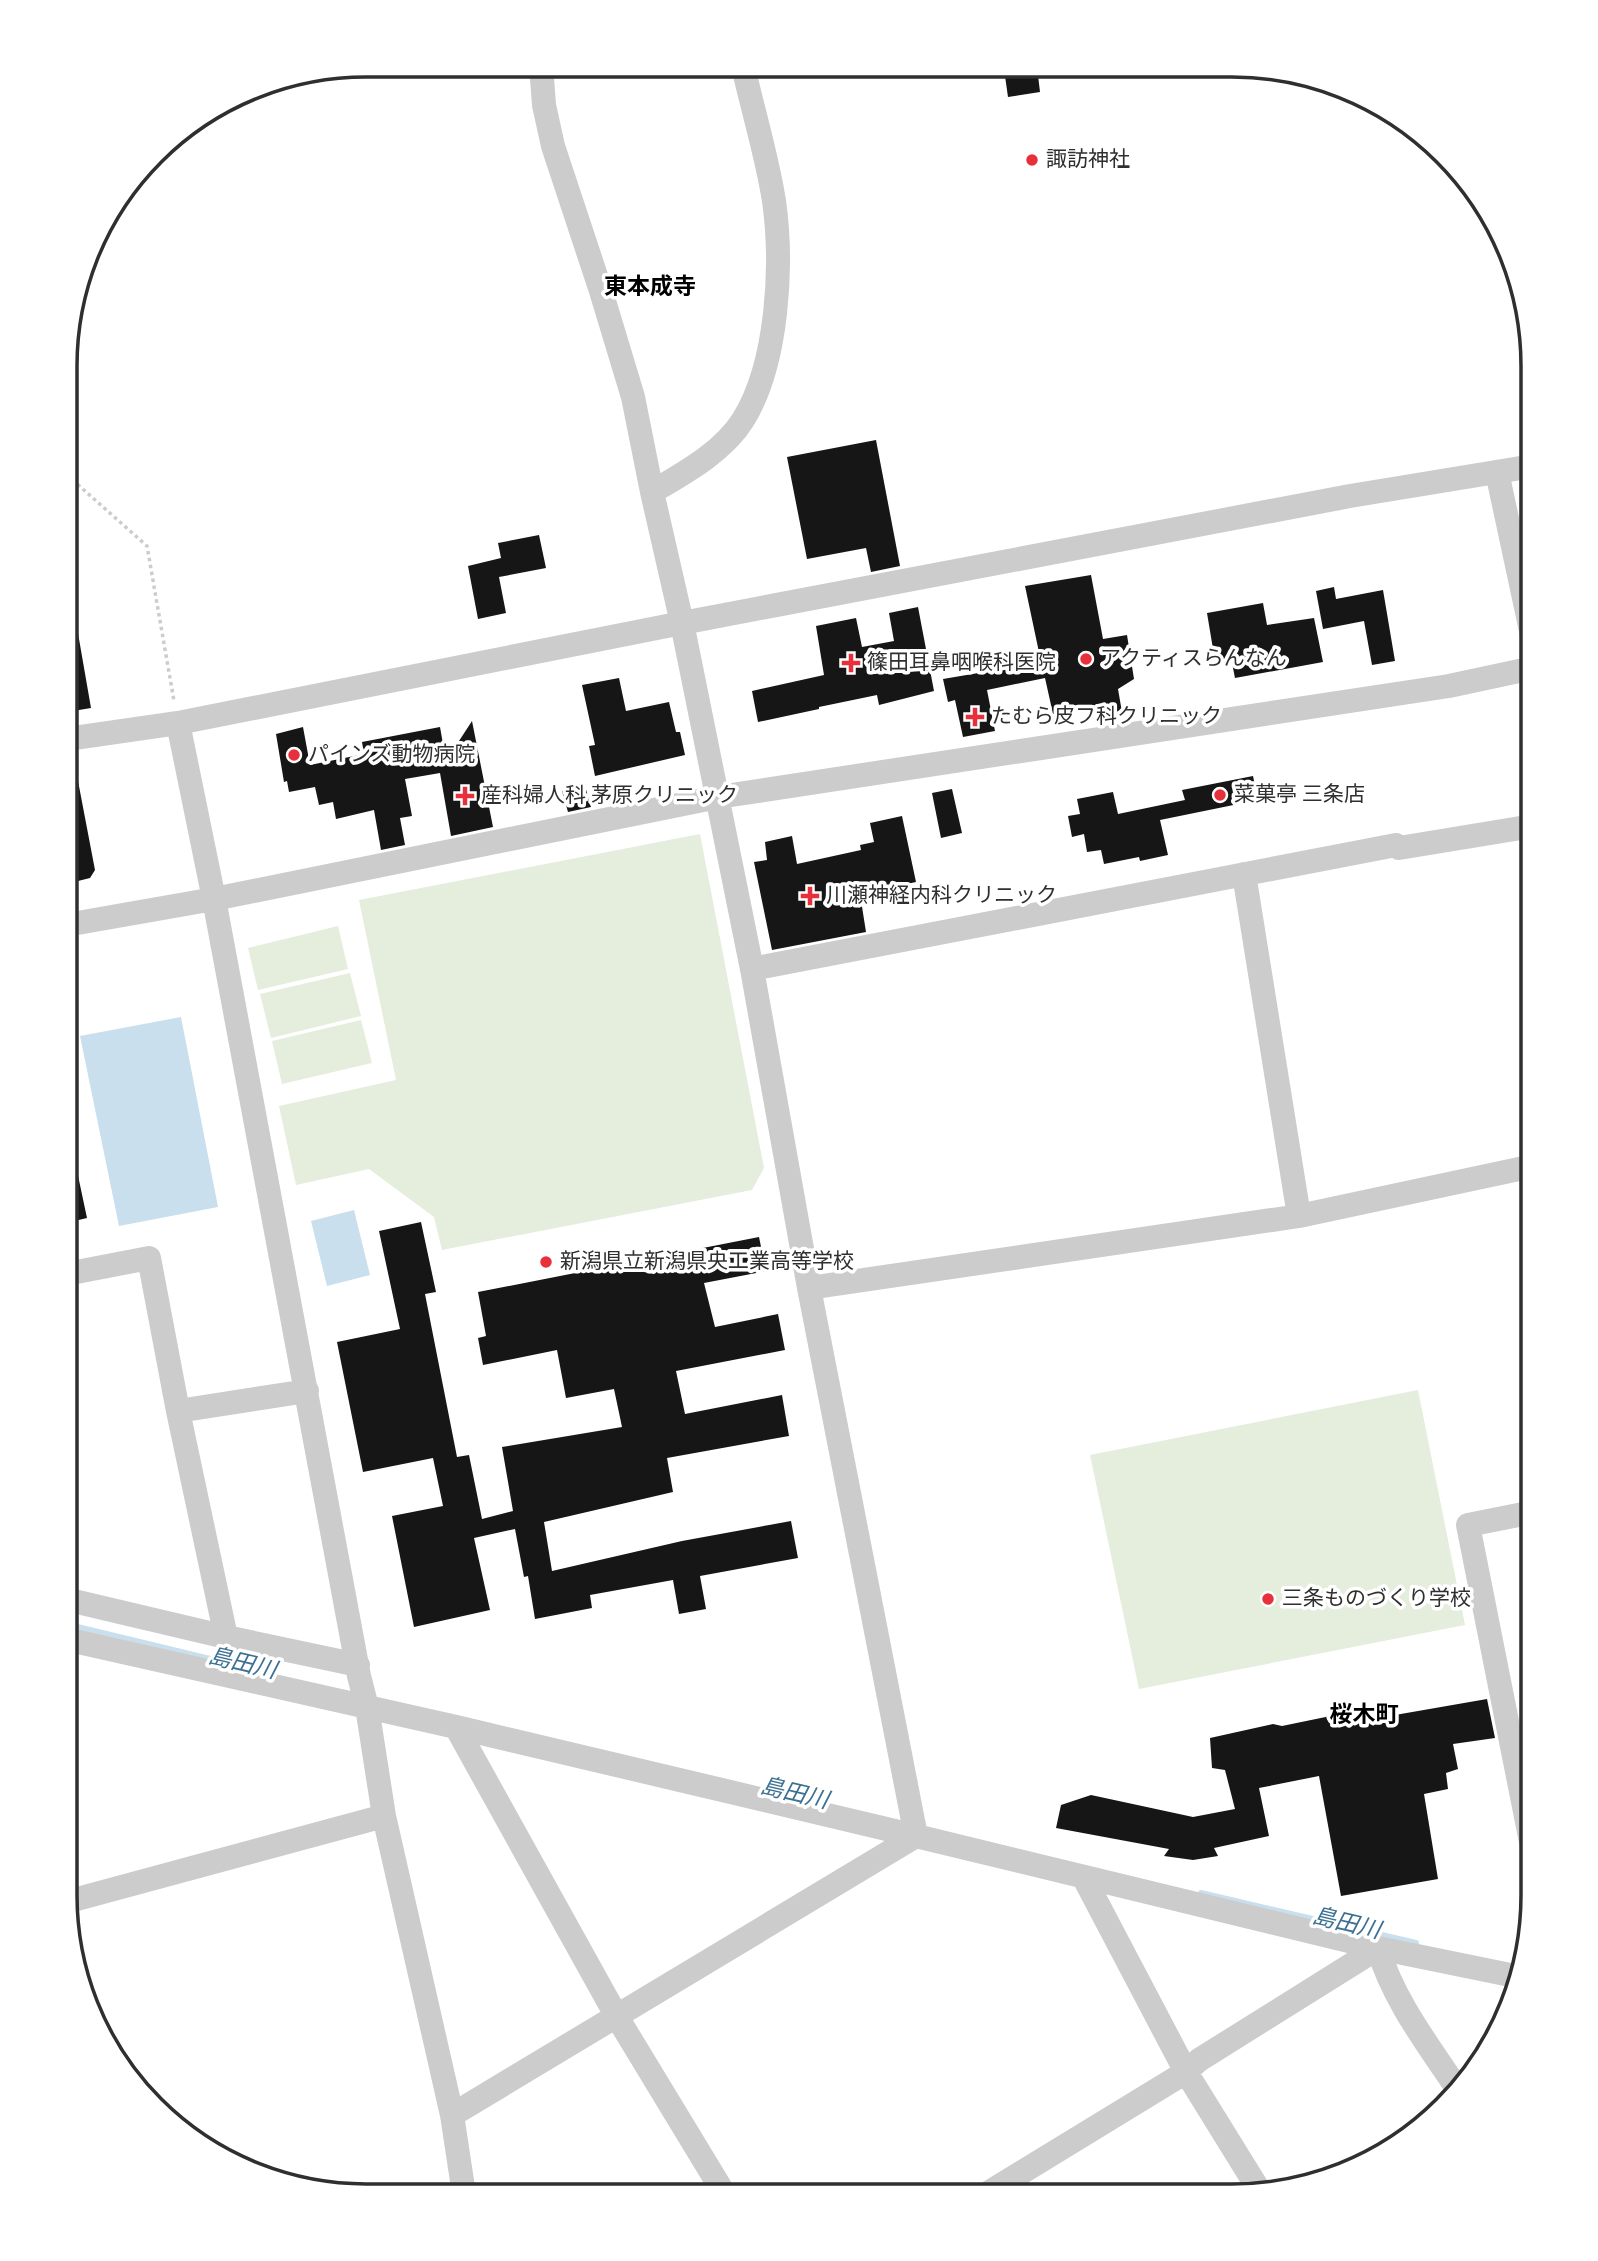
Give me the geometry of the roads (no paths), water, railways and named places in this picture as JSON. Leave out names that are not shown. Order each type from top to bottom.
[{"type":"street","points":[[542,77],[544,105],[554,146],[633,397],[682,622],[752,969],[809,1288],[916,1836]]},
{"type":"street","points":[[652,492],[688,471],[718,447],[743,420],[763,377],[774,337],[778,236],[773,198],[746,77]]},
{"type":"street","points":[[77,738],[178,723],[682,622],[1350,496],[1521,468]]},
{"type":"street","points":[[1497,472],[1521,584]]},
{"type":"street","points":[[77,923],[214,899],[718,797],[1449,686],[1521,671]]},
{"type":"street","points":[[178,723],[368,1707],[384,1816],[452,2115],[462,2184]]},
{"type":"street","points":[[752,969],[1396,845],[1399,848],[1521,828]]},
{"type":"street","points":[[1244,874],[1299,1216]]},
{"type":"street","points":[[809,1288],[1299,1216],[1521,1169]]},
{"type":"street","points":[[77,1272],[149,1258],[226,1637]]},
{"type":"street","points":[[178,1411],[307,1391]]},
{"type":"street","points":[[1521,1514],[1468,1525],[1521,1792]]},
{"type":"street","points":[[77,1602],[358,1665]]},
{"type":"street","points":[[77,1642],[456,1727],[1378,1948],[1510,1975]]},
{"type":"street","points":[[456,1727],[617,2017],[718,2184]]},
{"type":"street","points":[[77,1899],[384,1816]]},
{"type":"street","points":[[452,2115],[916,1836]]},
{"type":"street","points":[[1084,1878],[1186,2072],[1255,2183]]},
{"type":"street","points":[[1003,2184],[1186,2072],[1199,2060],[1378,1948]]},
{"type":"street","points":[[1378,1948],[1382,1963],[1404,2007],[1453,2082]]},
{"type":"water","points":[[181,1017],[218,1207],[119,1226],[80,1036]]},
{"type":"water","points":[[354,1210],[370,1275],[327,1286],[311,1221]]},
{"type":"waterway","name":"島田川","points":[[77,1627],[210,1659]]},
{"type":"waterway","name":"島田川","points":[[1201,1893],[1416,1943]]},
{"type":"place","name":"諏訪神社","points":[[1032,160]]},
{"type":"place","name":"アクティスらんなん","points":[[1086,659]]},
{"type":"place","name":"篠田耳鼻咽喉科医院","points":[[851,663]]},
{"type":"place","name":"たむら皮フ科クリニック","points":[[975,717]]},
{"type":"place","name":"パインズ動物病院","points":[[294,755]]},
{"type":"place","name":"菜菓亭 三条店","points":[[1220,795]]},
{"type":"place","name":"産科婦人科 茅原クリニック","points":[[465,796]]},
{"type":"place","name":"川瀬神経内科クリニック","points":[[810,896]]},
{"type":"place","name":"新潟県立新潟県央工業高等学校","points":[[546,1262]]},
{"type":"place","name":"三条ものづくり学校","points":[[1268,1599]]},
{"type":"district","name":"東本成寺","points":[[650,288]]},
{"type":"district","name":"桜木町","points":[[1364,1716]]}]
